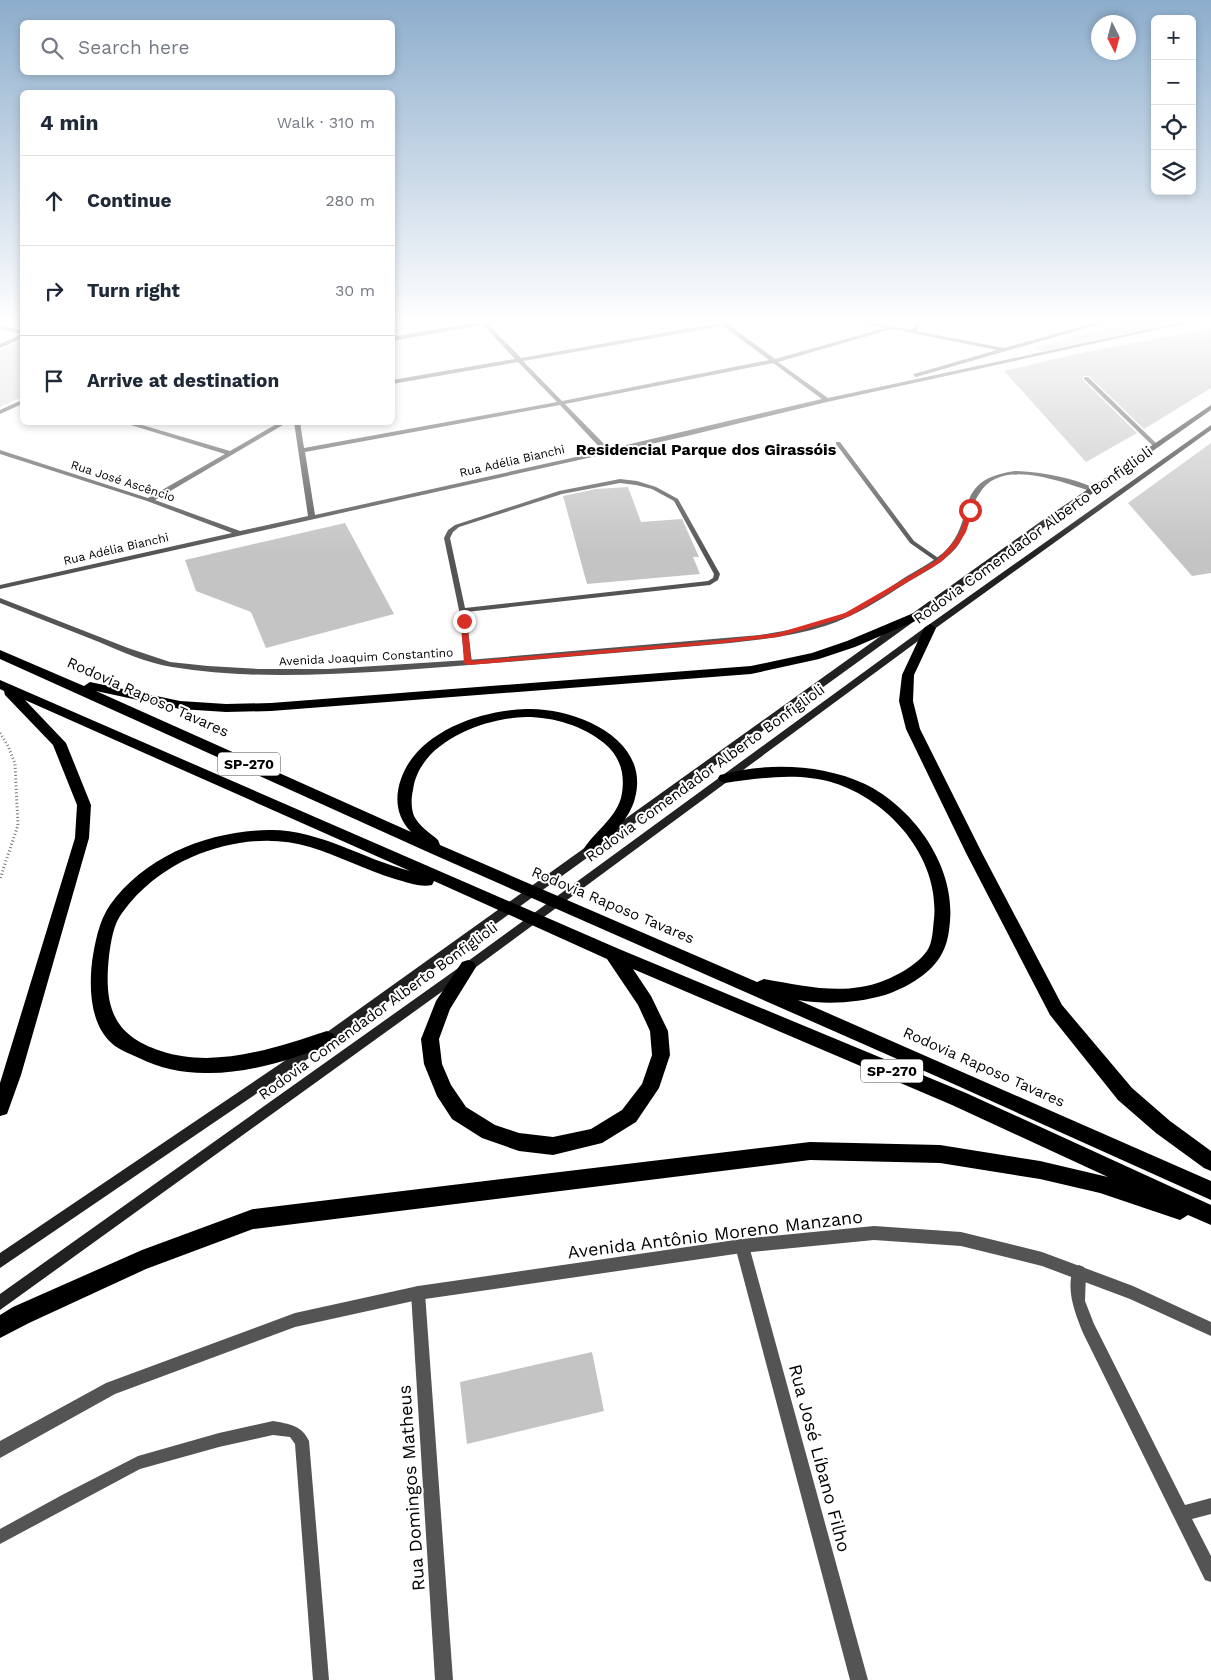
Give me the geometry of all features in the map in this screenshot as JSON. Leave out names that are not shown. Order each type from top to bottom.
[{"type":"highway","points":[[56,679],[180,705],[226,708],[271,707],[751,670],[824,653],[851,644],[916,616]]},
{"type":"highway","points":[[930,628],[908,675],[906,701],[913,729],[978,862],[1056,1010],[1125,1094],[1164,1127],[1211,1162]]},
{"type":"highway","name":"Rodovia Raposo Tavares","points":[[0,654],[160,723],[498,877],[1079,1130],[1211,1191]]},
{"type":"highway","points":[[0,1108],[12,1075],[79,848],[84,821],[84,805],[59,743],[2,685]]},
{"type":"highway","name":"SP-270","points":[[2,685],[569,935],[959,1099],[1211,1215]]},
{"type":"highway","points":[[438,850],[408,819],[404,801],[406,782],[414,764],[429,748],[457,731],[487,720],[526,712],[564,717],[595,728],[614,744],[628,765],[631,787],[626,805],[591,850]]},
{"type":"highway","points":[[725,778],[770,772],[799,772],[839,779],[864,790],[889,806],[909,827],[925,849],[936,873],[942,900],[943,922],[937,949],[917,971],[893,985],[860,993],[819,996],[736,980]]},
{"type":"highway","points":[[328,1039],[283,1054],[242,1063],[210,1066],[162,1060],[144,1054],[118,1038],[106,1018],[99,996],[99,974],[103,940],[116,910],[145,878],[169,862],[198,848],[224,840],[272,834],[298,837],[385,870],[467,890]]},
{"type":"highway","points":[[468,967],[442,1006],[430,1039],[433,1064],[444,1090],[459,1113],[489,1132],[519,1142],[552,1146],[595,1137],[629,1116],[650,1088],[661,1054],[659,1031],[654,1017],[613,954]]},
{"type":"highway","points":[[0,1328],[21,1315],[142,1260],[253,1219],[810,1151],[940,1154],[1040,1170],[1100,1184],[1211,1220]]},
{"type":"main road","name":"Rodovia Comendador Alberto Bonfiglioli","points":[[0,1261],[328,1039],[1043,524],[1211,407]]},
{"type":"main road","name":"Rodovia Comendador Alberto Bonfiglioli","points":[[0,1303],[468,967],[930,628],[1211,427]]},
{"type":"street","points":[[556,397],[607,451]]},
{"type":"street","points":[[301,451],[590,397]]},
{"type":"street","points":[[823,397],[827,400],[836,397]]},
{"type":"street","name":"Rua Adélia Bianchi","points":[[0,587],[839,397]]},
{"type":"street","points":[[0,412],[20,403]]},
{"type":"street","points":[[134,425],[229,453]]},
{"type":"street","points":[[149,500],[280,425]]},
{"type":"street","points":[[297,425],[312,517]]},
{"type":"street","name":"Rua José Ascêncio","points":[[0,452],[149,500],[239,533]]},
{"type":"street","name":"Avenida Joaquim Constantino","points":[[0,600],[125,650],[169,664],[259,672],[328,672],[468,663],[714,642],[778,635],[848,614],[939,561],[963,532],[973,497],[989,479],[1006,474],[1025,473],[1050,477],[1094,490]]},
{"type":"street","name":"Avenida Antônio Moreno Manzano","points":[[0,1450],[111,1388],[296,1320],[418,1293],[742,1246],[874,1233],[951,1239],[1042,1259],[1134,1293],[1211,1329]]},
{"type":"street","name":"Rua José Líbano Filho","points":[[742,1246],[860,1680]]},
{"type":"street","points":[[1079,1272],[1078,1301],[1088,1328],[1211,1574]]},
{"type":"street","name":"Rua Domingos Matheus","points":[[418,1293],[444,1680]]},
{"type":"street","points":[[1181,1514],[1211,1506]]},
{"type":"lane","points":[[1106,397],[1156,445]]},
{"type":"lane","points":[[838,443],[912,542],[939,561]]},
{"type":"lane","points":[[462,610],[710,583],[716,579],[717,574],[676,500],[654,488],[620,481],[561,492],[457,526],[450,531],[447,538],[462,610],[468,663]]},
{"type":"lane","points":[[0,1537],[138,1463],[273,1428],[292,1431],[302,1441],[321,1680]]},
{"type":"path","points":[[0,733],[8,746],[15,764],[18,825],[0,879]]},
{"type":"shaded area","points":[[0,397],[20,397],[20,398],[0,407]]},
{"type":"building","points":[[1028,397],[1101,397],[1137,433],[1086,462]]},
{"type":"building","points":[[1111,397],[1196,397],[1144,429]]},
{"type":"building","points":[[1211,443],[1211,573],[1192,576],[1128,503]]},
{"type":"building","points":[[628,487],[641,522],[682,519],[699,557],[693,557],[700,574],[587,584],[563,496],[596,489]]},
{"type":"building","points":[[345,523],[394,614],[266,648],[251,612],[196,591],[185,560]]},
{"type":"building","points":[[592,1352],[604,1411],[467,1444],[460,1382]]},
{"type":"district","name":"Residencial Parque dos Girassóis","points":[[706,449]]},
{"type":"route","points":[[464,621],[468,663],[778,635],[848,614],[939,561],[963,532],[970,510]]}]
